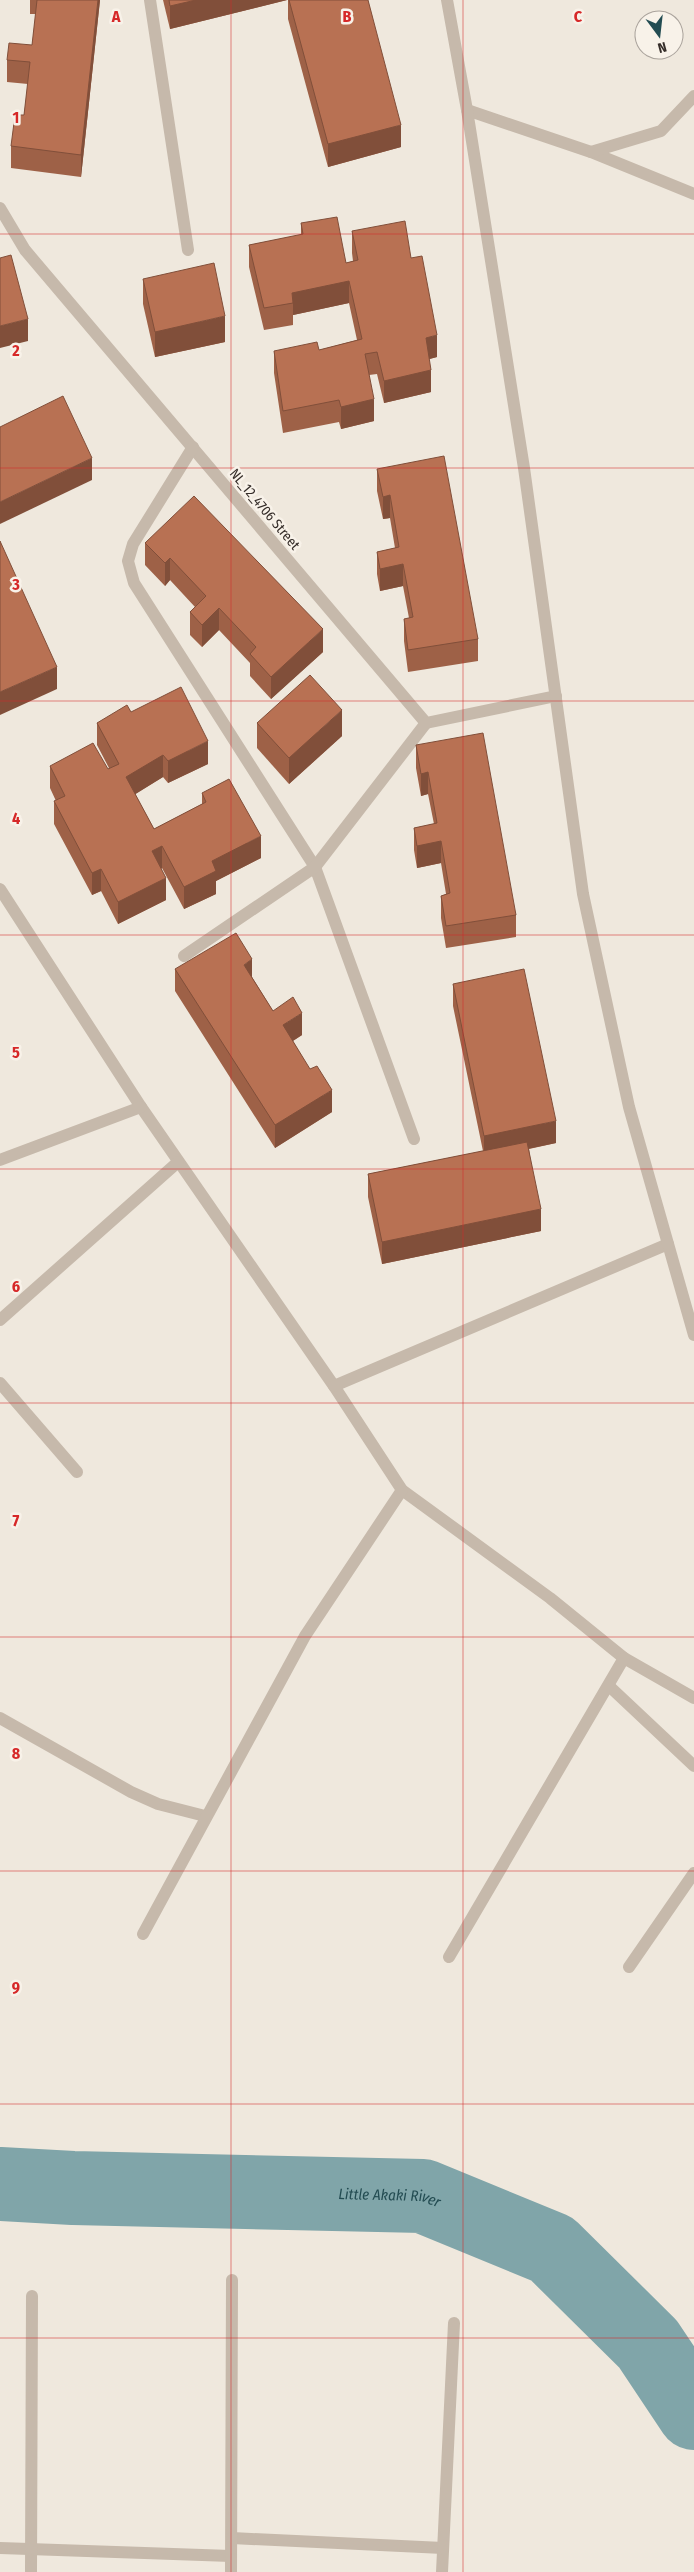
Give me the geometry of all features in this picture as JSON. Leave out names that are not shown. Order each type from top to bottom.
[{"type":"street","points":[[150,0],[188,250]]},
{"type":"street","points":[[447,0],[467,110],[524,468],[583,894],[629,1107],[694,1335]]},
{"type":"street","points":[[591,152],[661,131],[694,96]]},
{"type":"street","points":[[467,110],[591,152],[694,194]]},
{"type":"street","name":"NL_12_4706 Street","points":[[0,208],[25,250],[426,723]]},
{"type":"street","points":[[193,447],[133,544],[128,561],[134,583],[315,866],[414,1139]]},
{"type":"street","points":[[184,956],[315,866],[426,723],[556,696]]},
{"type":"street","points":[[0,888],[141,1107],[334,1386],[402,1490],[550,1598],[624,1658],[694,1698]]},
{"type":"street","points":[[0,1160],[141,1107]]},
{"type":"street","points":[[0,1320],[178,1162]]},
{"type":"street","points":[[334,1386],[668,1244]]},
{"type":"street","points":[[0,1383],[77,1472]]},
{"type":"street","points":[[143,1934],[205,1816],[305,1636],[402,1490]]},
{"type":"street","points":[[449,1957],[624,1658]]},
{"type":"street","points":[[609,1686],[694,1766]]},
{"type":"street","points":[[0,1718],[132,1792],[158,1804],[205,1816]]},
{"type":"street","points":[[629,1967],[694,1873]]},
{"type":"street","points":[[231,2572],[232,2280]]},
{"type":"street","points":[[31,2572],[32,2296]]},
{"type":"street","points":[[442,2572],[454,2322]]},
{"type":"street","points":[[232,2538],[443,2548]]},
{"type":"street","points":[[0,2548],[231,2556]]},
{"type":"building","points":[[37,0],[98,0],[81,155],[11,146],[15,115],[24,115],[30,62],[7,60],[9,43],[32,45]]},
{"type":"building","points":[[169,0],[196,0],[170,6]]},
{"type":"building","points":[[289,0],[368,0],[401,125],[328,144]]},
{"type":"building","points":[[337,217],[346,263],[358,260],[352,231],[405,221],[411,258],[422,256],[437,335],[426,338],[431,370],[384,381],[377,352],[365,354],[374,399],[341,407],[339,400],[283,411],[274,351],[317,342],[319,350],[362,339],[349,281],[292,293],[293,303],[264,308],[249,245],[303,234],[301,223]]},
{"type":"building","points":[[11,255],[28,319],[0,326],[0,258]]},
{"type":"building","points":[[214,263],[225,316],[155,332],[143,279]]},
{"type":"building","points":[[63,396],[92,458],[0,502],[0,427]]},
{"type":"building","points":[[444,456],[478,639],[408,650],[404,619],[413,617],[403,564],[380,569],[377,552],[399,547],[390,495],[383,497],[377,469]]},
{"type":"building","points":[[194,496],[323,629],[271,677],[250,654],[256,647],[219,608],[202,625],[190,612],[206,596],[170,558],[165,563],[145,543]]},
{"type":"building","points":[[0,541],[57,667],[0,692]]},
{"type":"building","points":[[310,675],[342,710],[289,758],[257,723]]},
{"type":"building","points":[[181,687],[208,741],[168,761],[163,755],[126,777],[154,829],[206,802],[202,793],[229,779],[261,836],[212,861],[216,871],[184,887],[162,846],[152,851],[166,878],[118,902],[101,869],[92,873],[54,801],[65,796],[50,766],[93,743],[108,769],[119,764],[97,723],[127,705],[131,712]]},
{"type":"building","points":[[483,733],[516,915],[446,926],[441,896],[450,893],[441,841],[417,846],[414,828],[437,823],[428,772],[421,774],[416,745]]},
{"type":"building","points":[[236,933],[252,959],[244,965],[273,1011],[293,997],[302,1013],[283,1025],[310,1069],[317,1066],[332,1090],[275,1125],[175,969]]},
{"type":"building","points":[[524,969],[556,1121],[484,1136],[453,984]]},
{"type":"building","points":[[527,1142],[541,1209],[382,1242],[368,1174]]},
{"type":"waterway","name":"Little Akaki River","points":[[0,2184],[73,2188],[423,2196],[552,2249],[648,2344],[694,2413]]}]
